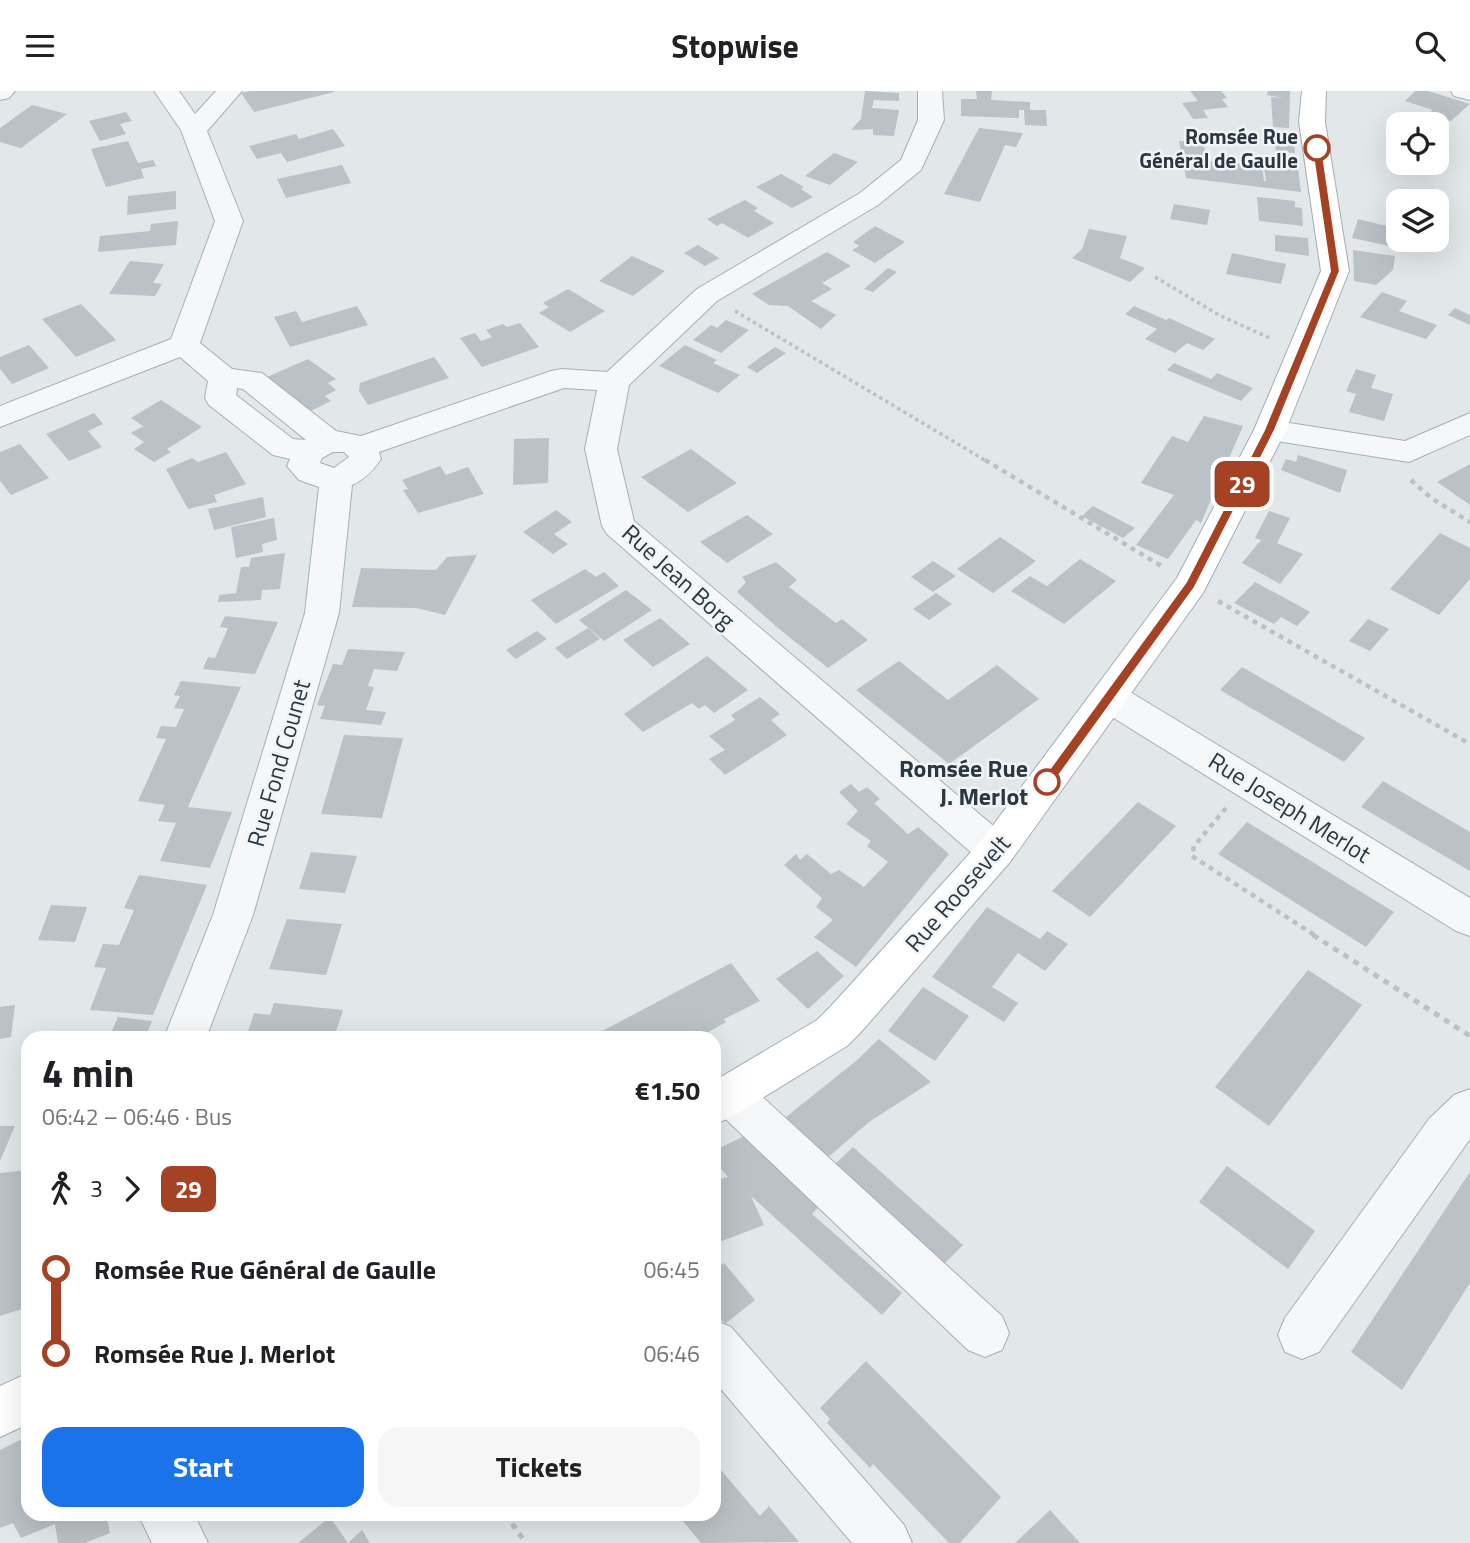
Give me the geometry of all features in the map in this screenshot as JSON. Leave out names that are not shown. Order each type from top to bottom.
[{"type":"main road","name":"Rue Roosevelt","points":[[722,1100],[832,1034],[996,851],[1191,584],[1270,430],[1335,271],[1312,122],[1314,91]]},
{"type":"main road","points":[[0,1412],[21,1402]]},
{"type":"street","points":[[0,417],[184,345],[229,221],[194,130],[166,91]]},
{"type":"street","points":[[194,130],[230,91]]},
{"type":"street","points":[[184,345],[224,378],[220,398],[284,448],[318,446],[347,440],[361,447],[562,378],[614,382],[707,295],[869,199],[912,163],[931,120],[930,91]]},
{"type":"street","points":[[1463,91],[1470,93]]},
{"type":"street","name":"Rue Jean Borg","points":[[614,382],[601,449],[619,526],[996,851]]},
{"type":"street","points":[[1270,430],[1409,451],[1470,423]]},
{"type":"street","points":[[318,446],[303,466],[314,477],[336,479],[355,472],[365,460],[361,447]]},
{"type":"street","name":"Rue Fond Counet","points":[[188,1031],[233,915],[322,613],[336,479]]},
{"type":"street","name":"Rue Joseph Merlot","points":[[1109,697],[1470,919]]},
{"type":"street","points":[[722,1100],[985,1333]]},
{"type":"street","points":[[1302,1335],[1445,1134],[1470,1109]]},
{"type":"street","points":[[721,1352],[886,1543]]},
{"type":"street","points":[[168,1521],[182,1543]]},
{"type":"path","points":[[1155,277],[1219,315],[1302,352]]},
{"type":"path","points":[[707,295],[1191,584],[1470,744]]},
{"type":"path","points":[[1387,448],[1401,471],[1431,498],[1470,522]]},
{"type":"path","points":[[1249,781],[1194,846],[1192,856],[1470,1036]]},
{"type":"path","points":[[510,1521],[526,1543]]},
{"type":"building","points":[[865,91],[899,93],[899,101],[874,100],[872,108],[899,110],[894,136],[873,135],[873,129],[851,130],[861,119]]},
{"type":"building","points":[[976,91],[992,91],[991,100],[1030,102],[1030,110],[1046,110],[1047,126],[1025,125],[1024,110],[1019,110],[1019,118],[961,116],[961,99],[977,99]]},
{"type":"building","points":[[1190,91],[1221,91],[1227,98],[1222,99],[1228,107],[1203,110],[1208,118],[1193,119],[1182,103],[1198,101]]},
{"type":"building","points":[[1268,91],[1290,91],[1289,128],[1273,127],[1271,97],[1284,98],[1267,95]]},
{"type":"building","points":[[1415,91],[1428,91],[1470,104],[1451,121],[1449,112],[1430,112],[1433,110],[1405,101]]},
{"type":"building","points":[[334,92],[254,112],[241,93]]},
{"type":"building","points":[[32,105],[67,114],[21,148],[0,142],[0,128]]},
{"type":"building","points":[[126,112],[132,121],[120,124],[126,134],[100,141],[89,121]]},
{"type":"building","points":[[979,128],[1023,133],[1016,147],[1005,145],[980,202],[944,194]]},
{"type":"building","points":[[333,129],[345,146],[287,162],[281,153],[257,159],[249,146],[296,134],[299,139]]},
{"type":"building","points":[[1274,139],[1294,141],[1295,153],[1276,152]]},
{"type":"building","points":[[128,141],[138,163],[153,160],[156,166],[141,169],[144,178],[106,187],[91,149]]},
{"type":"building","points":[[1179,141],[1203,142],[1208,161],[1262,165],[1264,181],[1264,166],[1298,169],[1301,192],[1186,178]]},
{"type":"building","points":[[834,153],[858,162],[830,185],[805,176]]},
{"type":"building","points":[[342,165],[351,183],[286,198],[277,179]]},
{"type":"building","points":[[781,174],[804,187],[801,189],[813,197],[792,208],[756,187]]},
{"type":"building","points":[[176,191],[176,209],[127,215],[128,196]]},
{"type":"building","points":[[1257,197],[1295,201],[1295,207],[1302,208],[1303,226],[1259,221]]},
{"type":"building","points":[[745,200],[758,208],[754,211],[774,223],[748,238],[722,223],[717,226],[707,219]]},
{"type":"building","points":[[1174,204],[1210,210],[1207,225],[1170,219]]},
{"type":"building","points":[[1358,219],[1386,226],[1386,245],[1352,238]]},
{"type":"building","points":[[178,221],[176,245],[98,252],[100,236],[150,231],[151,224]]},
{"type":"building","points":[[875,226],[905,242],[875,263],[852,250],[859,246],[853,242]]},
{"type":"building","points":[[1089,229],[1127,236],[1120,258],[1145,268],[1130,282],[1072,258],[1082,249]]},
{"type":"building","points":[[1275,235],[1308,238],[1309,256],[1275,251]]},
{"type":"building","points":[[698,245],[719,258],[705,266],[684,253]]},
{"type":"building","points":[[1353,250],[1395,256],[1393,270],[1376,285],[1354,281]]},
{"type":"building","points":[[827,252],[851,266],[822,283],[832,289],[811,301],[836,315],[821,329],[788,306],[769,305],[752,294]]},
{"type":"building","points":[[1232,253],[1286,264],[1281,284],[1226,274]]},
{"type":"building","points":[[632,256],[665,271],[633,296],[599,281]]},
{"type":"building","points":[[130,261],[164,264],[153,283],[162,284],[155,296],[109,294]]},
{"type":"building","points":[[888,268],[897,272],[873,292],[864,289]]},
{"type":"building","points":[[568,289],[605,311],[570,332],[539,313],[549,307],[543,303]]},
{"type":"building","points":[[1382,292],[1407,301],[1399,311],[1437,325],[1426,339],[1360,317]]},
{"type":"building","points":[[81,304],[116,340],[76,357],[42,319]]},
{"type":"building","points":[[357,306],[368,325],[290,347],[274,317],[296,311],[302,322]]},
{"type":"building","points":[[1134,306],[1215,339],[1203,350],[1187,343],[1175,353],[1145,339],[1157,329],[1125,314]]},
{"type":"building","points":[[1455,308],[1470,315],[1470,325],[1448,315]]},
{"type":"building","points":[[726,320],[749,330],[721,353],[693,340],[711,325],[717,328]]},
{"type":"building","points":[[520,323],[539,347],[482,367],[460,338],[475,333],[481,341],[492,337],[486,330],[503,324],[507,327]]},
{"type":"building","points":[[29,345],[49,368],[12,384],[0,369],[0,357]]},
{"type":"building","points":[[685,345],[717,360],[713,363],[740,375],[718,393],[659,366]]},
{"type":"building","points":[[775,347],[786,353],[757,373],[747,367]]},
{"type":"building","points":[[434,357],[449,378],[368,405],[359,391],[360,383]]},
{"type":"building","points":[[308,359],[336,379],[328,383],[336,390],[325,396],[331,401],[309,412],[265,378]]},
{"type":"building","points":[[1174,363],[1211,379],[1217,373],[1253,388],[1241,401],[1167,370]]},
{"type":"building","points":[[1356,369],[1376,375],[1371,388],[1393,394],[1384,421],[1349,412],[1356,394],[1346,391]]},
{"type":"building","points":[[161,400],[202,427],[167,449],[171,452],[154,462],[134,449],[144,442],[131,433],[143,426],[131,418]]},
{"type":"building","points":[[94,413],[103,424],[88,431],[102,447],[69,461],[46,434]]},
{"type":"building","points":[[1204,416],[1243,426],[1201,523],[1196,520],[1168,559],[1136,545],[1174,495],[1141,483],[1172,436],[1188,442]]},
{"type":"building","points":[[549,438],[548,483],[513,485],[514,439]]},
{"type":"building","points":[[20,444],[49,478],[11,495],[0,481],[0,452]]},
{"type":"building","points":[[691,449],[737,483],[688,512],[641,477]]},
{"type":"building","points":[[226,452],[246,484],[214,495],[217,502],[188,509],[166,469],[192,458],[198,462]]},
{"type":"building","points":[[1298,455],[1347,470],[1340,493],[1281,470],[1286,459],[1296,462]]},
{"type":"building","points":[[1470,464],[1470,505],[1437,482]]},
{"type":"building","points":[[440,466],[446,475],[468,467],[484,494],[418,513],[403,490],[408,489],[402,480]]},
{"type":"building","points":[[263,497],[266,517],[214,530],[208,509]]},
{"type":"building","points":[[1093,506],[1135,528],[1123,538],[1082,516]]},
{"type":"building","points":[[556,510],[572,522],[554,534],[568,544],[553,554],[523,532]]},
{"type":"building","points":[[1269,511],[1290,518],[1277,543],[1303,554],[1280,584],[1242,563],[1261,540],[1255,538]]},
{"type":"building","points":[[747,515],[773,534],[727,563],[700,542]]},
{"type":"building","points":[[274,518],[277,540],[262,544],[263,552],[236,558],[231,527]]},
{"type":"building","points":[[1440,533],[1470,548],[1470,579],[1439,615],[1390,589]]},
{"type":"building","points":[[1000,537],[1036,561],[993,593],[957,569]]},
{"type":"building","points":[[285,553],[280,589],[262,590],[261,600],[218,602],[219,595],[236,593],[241,567],[249,567],[251,558]]},
{"type":"building","points":[[477,555],[445,615],[416,608],[352,607],[361,568],[436,570],[447,557]]},
{"type":"building","points":[[1080,559],[1116,581],[1064,624],[1011,591],[1030,576],[1047,586]]},
{"type":"building","points":[[933,561],[956,576],[933,592],[911,577]]},
{"type":"building","points":[[776,562],[797,580],[789,587],[836,623],[842,619],[868,640],[828,668],[737,592],[746,582],[742,577]]},
{"type":"building","points":[[585,569],[596,577],[604,572],[619,586],[556,624],[531,600]]},
{"type":"building","points":[[1255,582],[1310,612],[1297,626],[1281,617],[1274,624],[1234,603]]},
{"type":"building","points":[[626,590],[652,610],[604,641],[579,620]]},
{"type":"building","points":[[936,593],[952,604],[929,620],[913,609]]},
{"type":"building","points":[[225,616],[278,622],[255,674],[203,669],[208,657],[215,658],[228,628],[220,627]]},
{"type":"building","points":[[660,618],[690,644],[653,667],[623,640]]},
{"type":"building","points":[[1368,619],[1389,629],[1370,651],[1349,641]]},
{"type":"building","points":[[588,628],[600,639],[567,659],[555,648]]},
{"type":"building","points":[[537,631],[547,639],[516,659],[506,650]]},
{"type":"building","points":[[348,649],[405,652],[397,671],[374,669],[368,686],[374,687],[366,710],[386,712],[381,725],[320,719],[325,706],[317,705],[333,664],[342,665]]},
{"type":"building","points":[[707,656],[748,690],[714,713],[705,705],[699,709],[692,703],[643,732],[624,714]]},
{"type":"building","points":[[899,661],[948,700],[997,665],[1039,699],[949,764],[856,690]]},
{"type":"building","points":[[1242,667],[1365,738],[1344,762],[1220,690]]},
{"type":"building","points":[[181,681],[241,687],[188,807],[232,812],[210,868],[160,861],[176,823],[158,821],[165,805],[138,801],[166,739],[156,738],[161,726],[176,727],[184,709],[174,708],[180,696],[174,695]]},
{"type":"building","points":[[760,697],[780,714],[771,720],[787,735],[725,775],[709,759],[725,750],[709,736],[735,720],[731,715]]},
{"type":"building","points":[[344,735],[403,738],[382,818],[321,814]]},
{"type":"building","points":[[1383,781],[1470,832],[1470,871],[1361,807]]},
{"type":"building","points":[[851,784],[859,792],[867,787],[880,799],[874,803],[908,834],[918,827],[949,854],[856,967],[814,937],[833,920],[816,907],[822,898],[784,865],[796,854],[800,860],[807,854],[831,874],[839,870],[864,887],[888,862],[867,846],[871,841],[846,824],[858,811],[839,792]]},
{"type":"building","points":[[1138,802],[1176,826],[1090,917],[1052,891]]},
{"type":"building","points":[[1247,822],[1394,912],[1366,947],[1218,854]]},
{"type":"building","points":[[311,852],[357,856],[345,893],[299,889]]},
{"type":"building","points":[[139,875],[207,885],[153,1015],[90,1010],[106,968],[94,967],[103,944],[119,945],[134,910],[124,908]]},
{"type":"building","points":[[51,905],[87,907],[75,942],[38,940]]},
{"type":"building","points":[[987,907],[1040,939],[1047,931],[1068,944],[1045,971],[1018,953],[992,987],[1018,1003],[1004,1022],[932,977]]},
{"type":"building","points":[[287,919],[342,924],[326,975],[269,969]]},
{"type":"building","points":[[817,951],[844,976],[808,1009],[776,979]]},
{"type":"building","points":[[731,963],[760,1001],[724,1019],[726,1022],[710,1031],[602,1031]]},
{"type":"building","points":[[1308,970],[1362,1005],[1269,1126],[1215,1087]]},
{"type":"building","points":[[923,987],[969,1016],[935,1061],[888,1031]]},
{"type":"building","points":[[274,1003],[343,1010],[336,1031],[248,1031],[254,1013],[270,1015]]},
{"type":"building","points":[[15,1005],[11,1037],[0,1039],[0,1007]]},
{"type":"building","points":[[118,1017],[152,1021],[148,1031],[112,1031]]},
{"type":"building","points":[[879,1039],[931,1082],[869,1122],[819,1165],[776,1125],[856,1061]]},
{"type":"building","points":[[0,1126],[15,1126],[0,1161]]},
{"type":"building","points":[[756,1130],[828,1197],[812,1214],[902,1293],[882,1315],[751,1196],[764,1225],[721,1241],[721,1179],[728,1177],[721,1169],[721,1148]]},
{"type":"building","points":[[853,1147],[963,1245],[942,1266],[833,1166]]},
{"type":"building","points":[[1227,1166],[1315,1231],[1288,1269],[1199,1202]]},
{"type":"building","points":[[21,1171],[21,1309],[0,1316],[0,1173]]},
{"type":"building","points":[[1470,1172],[1470,1283],[1402,1390],[1351,1352]]},
{"type":"building","points":[[724,1263],[755,1300],[725,1324],[721,1319],[721,1265]]},
{"type":"building","points":[[866,1361],[1001,1497],[960,1543],[949,1543],[873,1464],[870,1468],[827,1423],[830,1419],[820,1408]]},
{"type":"building","points":[[21,1440],[21,1521],[107,1521],[110,1533],[85,1543],[58,1543],[55,1524],[21,1538],[13,1523],[0,1528],[0,1450]]},
{"type":"building","points":[[721,1470],[760,1516],[769,1506],[799,1542],[701,1543],[683,1521],[721,1521]]},
{"type":"building","points":[[1050,1510],[1080,1543],[1015,1543]]},
{"type":"building","points":[[325,1521],[333,1521],[348,1543],[298,1543]]},
{"type":"building","points":[[362,1530],[370,1543],[348,1543]]},
{"type":"bus line","name":"29","points":[[1047,782],[1191,584],[1270,430],[1335,271],[1317,148]]},
{"type":"place","name":"Romsée Rue Général de Gaulle","points":[[1317,148]]},
{"type":"place","name":"Romsée Rue J. Merlot","points":[[1047,782]]}]
